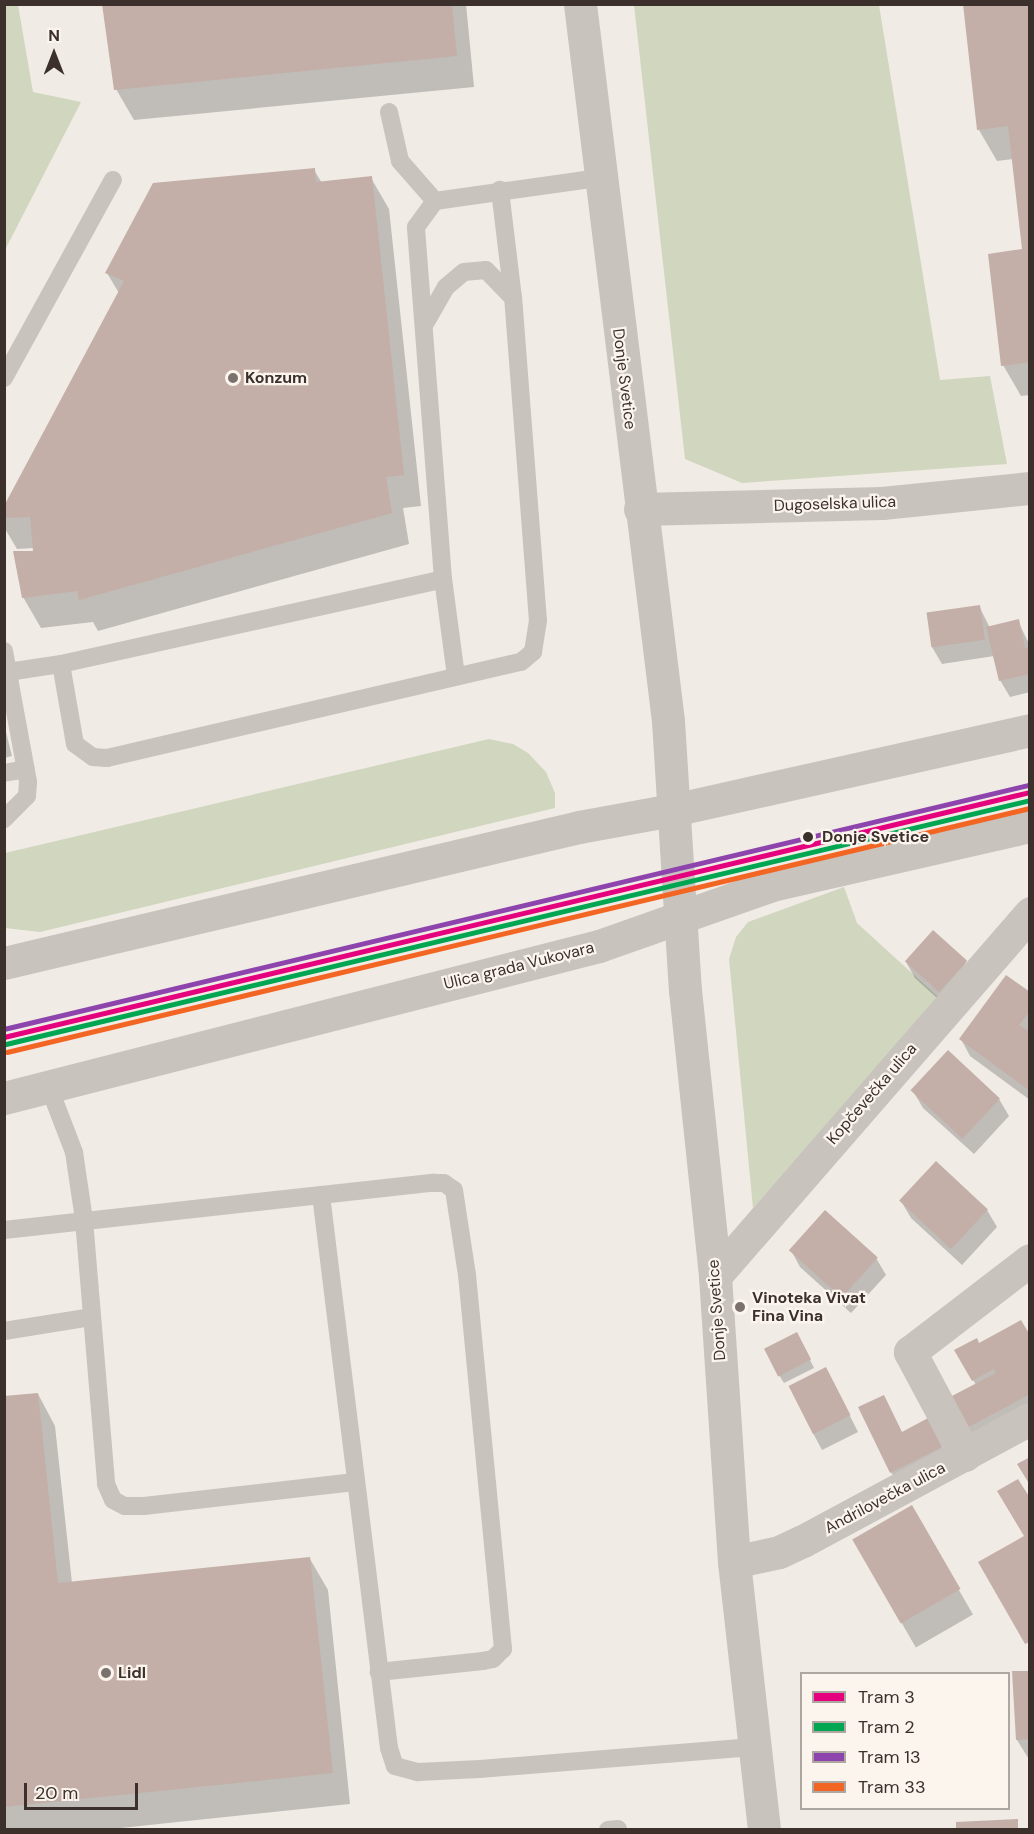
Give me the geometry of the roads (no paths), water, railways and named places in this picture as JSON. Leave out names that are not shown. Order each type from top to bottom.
[{"type":"street","name":"Donje Svetice","points":[[580,4],[599,178],[668,721],[685,990],[715,1275],[734,1562],[764,1830]]},
{"type":"street","name":"Dugoselska ulica","points":[[640,509],[882,503],[1029,488]]},
{"type":"street","points":[[12,958],[579,827],[673,810],[1029,730]]},
{"type":"street","name":"Ulica grada Vukovara","points":[[4,1098],[599,946],[772,885],[1029,826]]},
{"type":"street","name":"Kopčevečka ulica","points":[[715,1275],[1029,913]]},
{"type":"street","points":[[965,1455],[910,1352],[1029,1260]]},
{"type":"street","name":"Andrilovečka ulica","points":[[734,1562],[779,1552],[804,1541],[1029,1419]]},
{"type":"lane","points":[[388,112],[400,161],[435,201]]},
{"type":"lane","points":[[456,676],[443,579],[426,322],[416,227],[435,201],[500,190],[599,178]]},
{"type":"lane","points":[[4,378],[113,180]]},
{"type":"lane","points":[[62,664],[75,744],[93,757],[107,758],[521,662],[533,652],[538,640],[513,298],[500,190]]},
{"type":"lane","points":[[426,322],[446,287],[464,272],[486,270],[513,298]]},
{"type":"lane","points":[[8,672],[62,664],[443,579]]},
{"type":"lane","points":[[4,651],[26,768],[27,796],[4,819]]},
{"type":"lane","points":[[4,773],[26,768]]},
{"type":"lane","points":[[50,1087],[74,1152],[84,1220],[106,1484],[113,1500],[125,1506],[144,1506],[355,1482]]},
{"type":"lane","points":[[4,1230],[321,1195],[444,1184],[454,1191],[459,1208],[504,1649],[493,1659],[483,1661],[379,1672]]},
{"type":"lane","points":[[321,1195],[388,1748],[395,1766],[402,1769],[480,1768],[753,1747]]},
{"type":"lane","points":[[4,1331],[91,1317]]},
{"type":"lane","points":[[608,1830],[618,1829]]},
{"type":"tram line","name":"13","points":[[4,1029],[1028,785]]},
{"type":"tram line","name":"3","points":[[4,1037],[1030,792]]},
{"type":"tram line","name":"2","points":[[6,1044],[1030,800]]},
{"type":"tram line","name":"33","points":[[7,1052],[1030,808]]},
{"type":"place","name":"Konzum","points":[[233,378]]},
{"type":"place","name":"Donje Svetice","points":[[808,837]]},
{"type":"place","name":"Vinoteka Vivat Fina Vina","points":[[740,1307]]},
{"type":"place","name":"Lidl","points":[[106,1673]]}]
